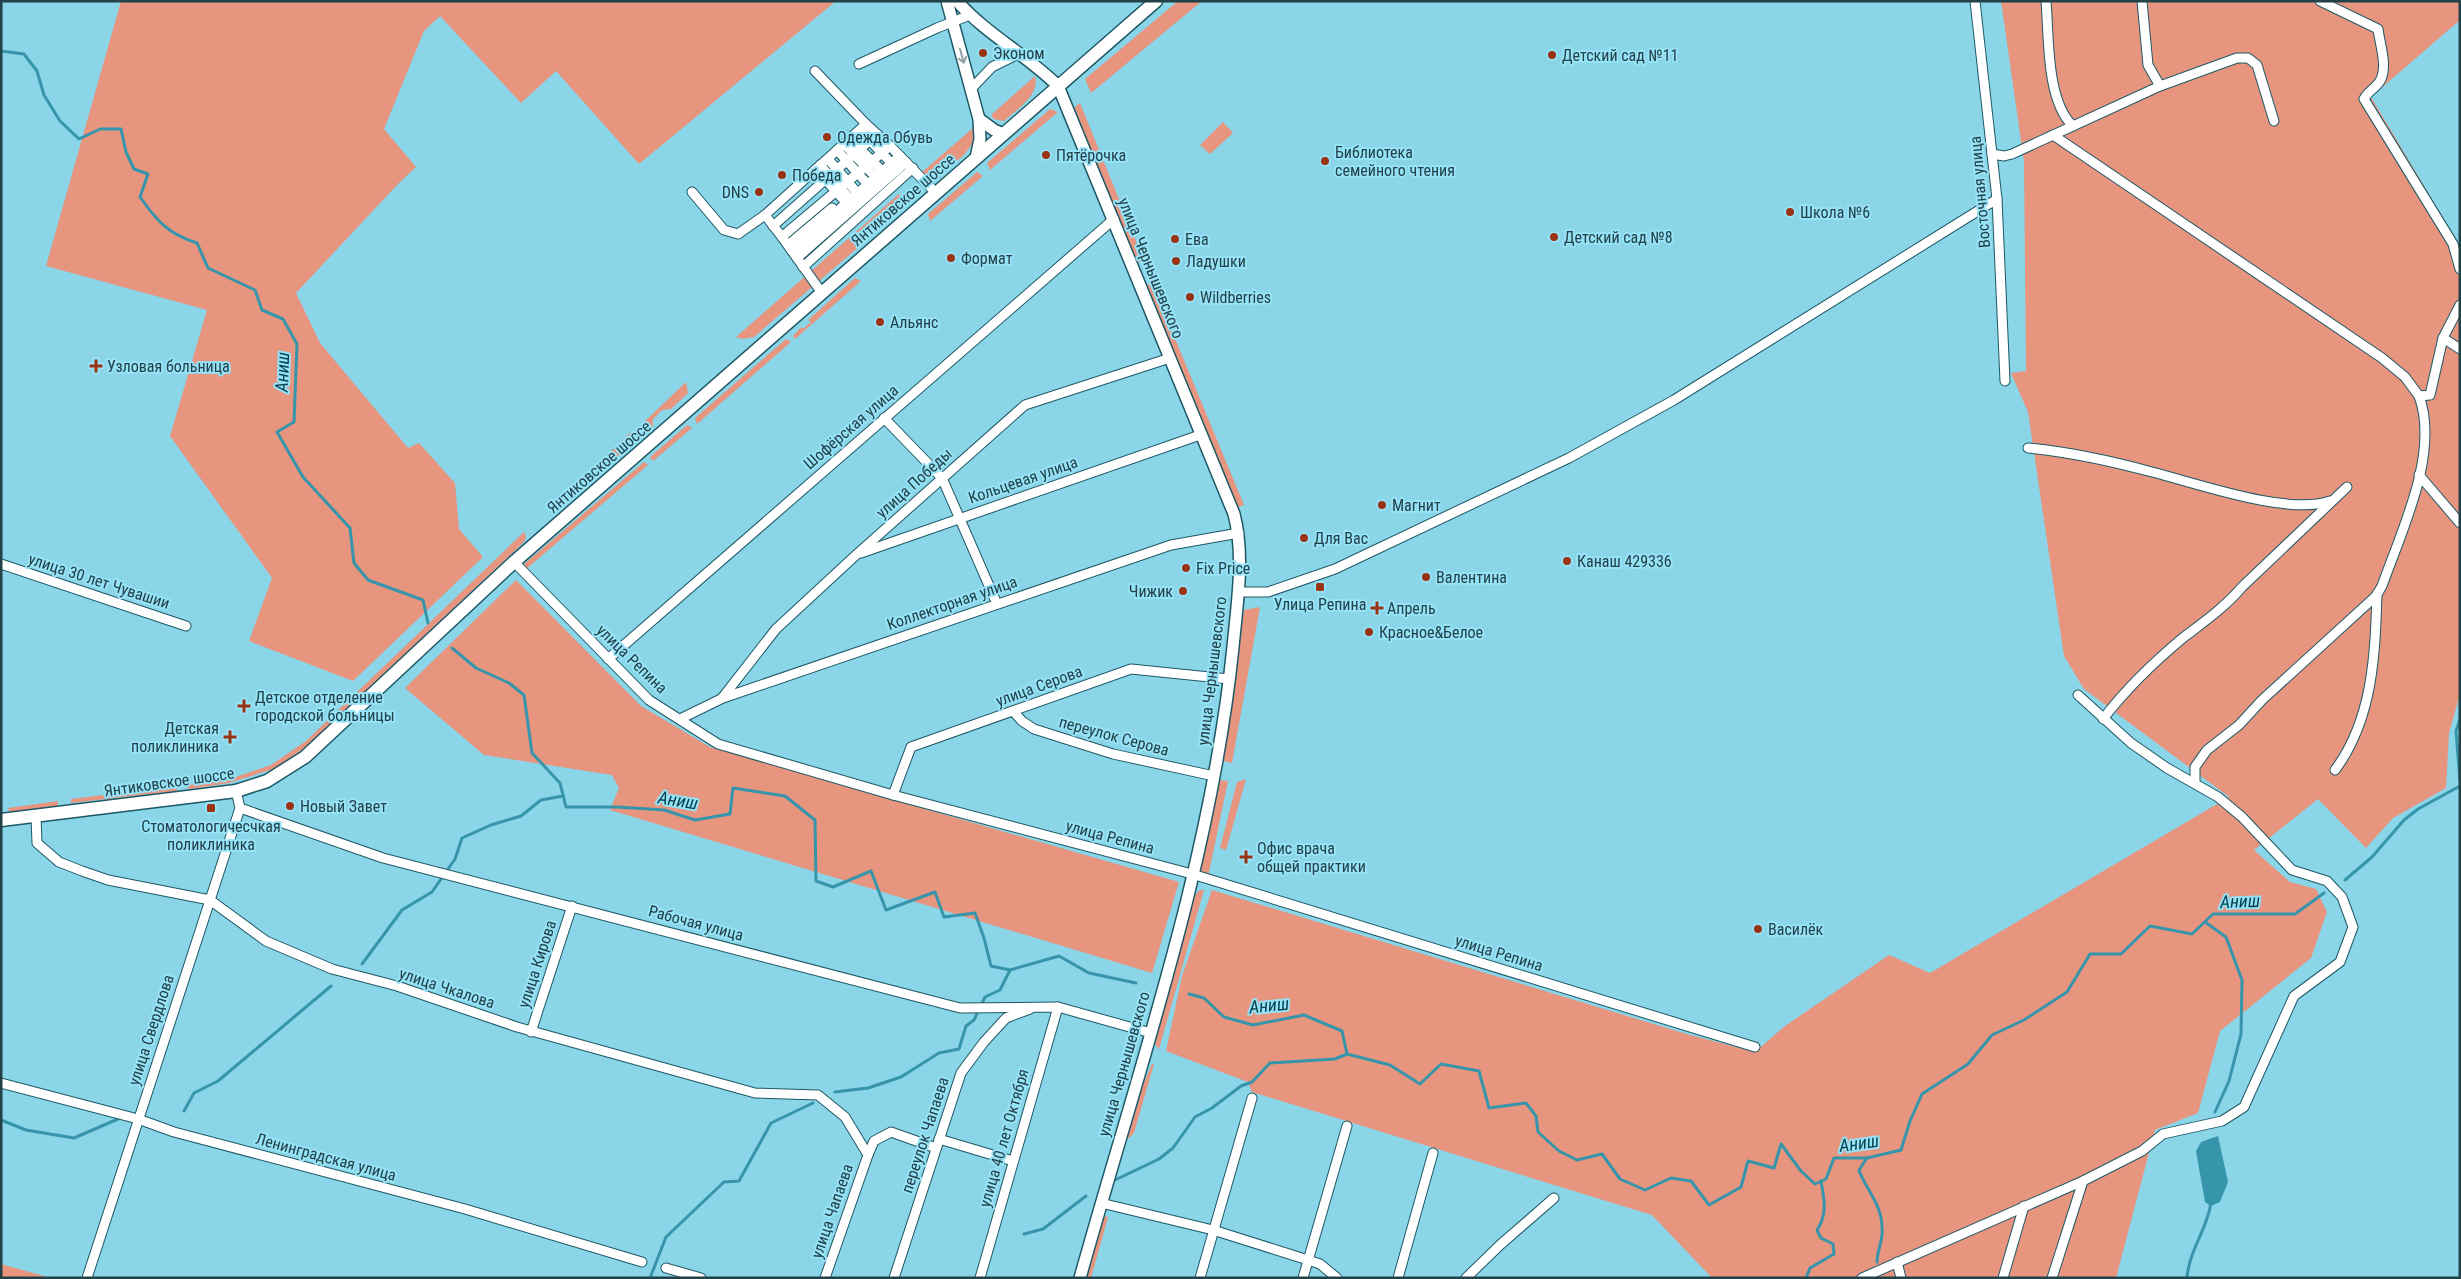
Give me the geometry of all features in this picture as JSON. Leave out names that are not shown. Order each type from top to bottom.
[{"type":"main road","name":"Янтиковское шоссе","points":[[1,820],[236,791],[267,781],[305,757],[514,562],[1156,1]]},
{"type":"street","points":[[947,1],[979,119],[980,139],[976,158]]},
{"type":"street","points":[[957,1],[970,15],[1039,68],[1058,86]]},
{"type":"street","name":"Восточная улица","points":[[1975,1],[1997,199],[2005,381]]},
{"type":"street","points":[[2046,1],[2054,87],[2067,120],[2073,126]]},
{"type":"street","points":[[2142,1],[2148,65],[2160,86]]},
{"type":"street","points":[[2320,1],[2378,29],[2384,72],[2379,83],[2368,92],[2364,99],[2453,244],[2460,269]]},
{"type":"street","points":[[859,64],[970,15]]},
{"type":"street","points":[[971,89],[992,67],[1020,53]]},
{"type":"street","points":[[1992,154],[2004,156],[2012,154],[2160,86],[2237,58],[2248,58],[2257,65],[2274,121]]},
{"type":"street","points":[[815,71],[839,148],[844,184],[848,195]]},
{"type":"street","name":"улица Чернышевского","points":[[1058,86],[1234,514],[1239,534],[1238,592],[1230,679],[1214,776],[1192,874],[1151,1033],[1080,1278]]},
{"type":"street","points":[[979,119],[994,130],[1004,134]]},
{"type":"street","points":[[692,192],[724,230],[738,234],[783,198],[839,148],[877,134]]},
{"type":"street","points":[[877,134],[936,193]]},
{"type":"street","points":[[773,226],[877,134]]},
{"type":"street","points":[[2054,135],[2382,358],[2405,377],[2419,396],[2425,419],[2424,444],[2419,475],[2377,594],[2369,692],[2356,736],[2349,751],[2335,770]]},
{"type":"street","points":[[782,237],[890,146]]},
{"type":"street","points":[[839,148],[882,152]]},
{"type":"street","points":[[839,148],[869,163],[877,195]]},
{"type":"street","points":[[839,148],[877,195]]},
{"type":"street","points":[[839,148],[877,195]]},
{"type":"street","points":[[839,148],[877,195]]},
{"type":"street","points":[[839,148],[877,195]]},
{"type":"street","points":[[839,148],[877,195]]},
{"type":"street","points":[[822,293],[818,244],[810,213],[839,148]]},
{"type":"street","points":[[877,195],[882,152]]},
{"type":"street","points":[[818,244],[877,195],[905,161]]},
{"type":"street","points":[[818,244],[848,195],[905,161]]},
{"type":"street","points":[[818,244],[905,161]]},
{"type":"street","points":[[818,244],[905,161]]},
{"type":"street","points":[[844,184],[877,195]]},
{"type":"street","points":[[848,195],[877,195]]},
{"type":"street","points":[[783,198],[810,213],[877,195]]},
{"type":"street","points":[[773,226],[783,198]]},
{"type":"street","points":[[783,198],[810,213],[818,244]]},
{"type":"street","points":[[783,198],[810,213],[818,244]]},
{"type":"street","points":[[783,198],[818,244]]},
{"type":"street","points":[[783,198],[818,244]]},
{"type":"street","points":[[1238,592],[1268,592],[1335,570],[1568,458],[1674,400],[1997,199]]},
{"type":"street","name":"Шофёрская улица","points":[[608,659],[1114,219]]},
{"type":"street","points":[[773,226],[782,237],[818,244]]},
{"type":"street","points":[[2419,396],[2430,394],[2443,338],[2460,305]]},
{"type":"street","points":[[2443,338],[2460,349]]},
{"type":"street","name":"улица Победы","points":[[723,698],[776,629],[856,555],[1026,405],[1170,358]]},
{"type":"street","points":[[884,418],[942,478],[997,604]]},
{"type":"street","name":"Кольцевая улица","points":[[856,555],[960,517],[1200,435]]},
{"type":"street","points":[[2028,448],[2085,456],[2235,494],[2301,506],[2319,505],[2332,501]]},
{"type":"street","points":[[2419,475],[2460,523]]},
{"type":"street","points":[[2103,719],[2122,694],[2184,638],[2226,605],[2242,587],[2347,487]]},
{"type":"street","name":"Коллекторная улица","points":[[680,719],[723,698],[1170,545],[1239,534]]},
{"type":"street","name":"улица Репина","points":[[514,562],[649,700],[718,744],[762,759],[1192,874],[1755,1047]]},
{"type":"street","name":"улица 30 лет Чувашии","points":[[1,564],[186,626]]},
{"type":"street","points":[[2195,783],[2195,767],[2207,750],[2239,725],[2262,700],[2377,594]]},
{"type":"street","name":"улица Серова","points":[[893,794],[911,747],[1131,669],[1230,679]]},
{"type":"street","points":[[1862,1278],[2083,1181],[2142,1151],[2163,1134],[2222,1121],[2244,1108],[2294,996],[2340,962],[2353,927],[2342,897],[2327,882],[2292,870],[2242,817],[2218,797],[2167,768],[2131,743],[2078,695]]},
{"type":"street","name":"переулок Серова","points":[[1013,711],[1022,721],[1034,729],[1113,754],[1214,776]]},
{"type":"street","points":[[236,791],[240,808]]},
{"type":"street","name":"улица Свердлова","points":[[87,1278],[240,808]]},
{"type":"street","name":"Рабочая улица","points":[[240,808],[383,858],[960,1008],[1058,1007],[1151,1033]]},
{"type":"street","name":"улица Чкалова","points":[[36,816],[37,844],[59,862],[108,880],[210,900],[266,941],[332,969],[397,986],[531,1032],[755,1093],[818,1095],[845,1117],[868,1155]]},
{"type":"street","name":"улица Кирова","points":[[531,1032],[572,906]]},
{"type":"street","name":"переулок Чапаева","points":[[894,1278],[961,1073],[1006,1018],[1038,1007]]},
{"type":"street","name":"улица 40 лет Октября","points":[[980,1278],[1058,1007]]},
{"type":"street","name":"Ленинградская улица","points":[[1,1083],[138,1119],[174,1132],[464,1209],[619,1253],[642,1262]]},
{"type":"street","points":[[1200,1278],[1252,1098]]},
{"type":"street","points":[[1303,1278],[1347,1126]]},
{"type":"street","name":"улица Чапаева","points":[[825,1278],[874,1141],[891,1132],[1013,1161]]},
{"type":"street","points":[[1398,1278],[1432,1154]]},
{"type":"street","points":[[2052,1278],[2083,1181]]},
{"type":"street","points":[[1466,1278],[1500,1245],[1554,1198]]},
{"type":"street","points":[[1101,1203],[1213,1230],[1308,1260],[1320,1264],[1337,1278]]},
{"type":"street","points":[[2003,1278],[2024,1206]]},
{"type":"street","points":[[1897,1262],[1901,1278]]},
{"type":"street","points":[[666,1268],[701,1278]]},
{"type":"shaded area","points":[[121,1],[836,1],[639,164],[556,71],[521,103],[440,16],[424,31],[384,129],[416,167],[296,293],[320,343],[408,448],[419,443],[455,483],[459,529],[483,557],[353,681],[249,641],[272,578],[170,436],[207,310],[46,266]]},
{"type":"shaded area","points":[[1178,1],[1202,1],[1091,93],[1085,79]]},
{"type":"shaded area","points":[[2001,1],[2460,1],[2460,20],[2371,97],[2460,246],[2460,694],[2449,733],[2446,788],[2393,818],[2366,848],[2318,799],[2254,850],[2290,882],[2316,889],[2327,912],[2311,958],[2220,1031],[2198,1113],[2155,1130],[2116,1278],[1712,1278],[1652,1215],[1252,1092],[1248,1082],[1166,1051],[1182,976],[1212,890],[1690,1035],[1755,1052],[1785,1026],[1889,955],[1930,973],[2229,797],[2084,689],[2064,656],[2028,412],[2011,373],[2026,371],[2024,162]]},
{"type":"shaded area","points":[[1035,76],[1034,90],[1021,107],[1004,121],[994,119],[991,115]]},
{"type":"shaded area","points":[[1080,103],[1144,261],[1136,263],[1075,109]]},
{"type":"shaded area","points":[[1050,109],[1058,112],[990,170],[987,163]]},
{"type":"shaded area","points":[[1223,122],[1233,133],[1210,154],[1200,145]]},
{"type":"shaded area","points":[[973,128],[975,140],[964,155],[930,184],[921,173]]},
{"type":"shaded area","points":[[977,172],[983,176],[930,221],[928,214]]},
{"type":"shaded area","points":[[899,194],[907,204],[885,224],[881,221],[872,229],[875,233],[754,337],[743,339],[736,337]]},
{"type":"shaded area","points":[[855,278],[861,281],[795,339],[793,336],[801,327],[803,329],[811,322],[808,320]]},
{"type":"shaded area","points":[[1152,283],[1244,505],[1236,508],[1145,286]]},
{"type":"shaded area","points":[[786,339],[791,342],[697,424],[695,418]]},
{"type":"shaded area","points":[[686,382],[688,393],[671,409],[662,410],[653,419],[653,427],[649,430],[641,425]]},
{"type":"shaded area","points":[[687,425],[692,428],[653,461],[650,457]]},
{"type":"shaded area","points":[[631,432],[637,439],[632,446],[615,459],[609,453]]},
{"type":"shaded area","points":[[644,462],[648,465],[525,570],[523,565]]},
{"type":"shaded area","points":[[524,532],[526,537],[524,542],[305,748],[273,769],[229,783],[187,788],[187,785],[230,779],[271,765],[306,741]]},
{"type":"shaded area","points":[[516,580],[641,706],[710,747],[1179,882],[1152,973],[610,810],[619,788],[612,775],[484,755],[405,688]]},
{"type":"shaded area","points":[[1260,607],[1232,763],[1223,761],[1244,610]]},
{"type":"shaded area","points":[[1246,779],[1226,850],[1220,848],[1237,782]]},
{"type":"shaded area","points":[[1219,780],[1228,781],[1208,877],[1200,872]]},
{"type":"shaded area","points":[[176,786],[177,791],[71,803],[71,799]]},
{"type":"shaded area","points":[[58,801],[57,809],[10,813],[8,808]]},
{"type":"shaded area","points":[[1200,890],[1204,890],[1159,1049],[1155,1044],[1194,896]]},
{"type":"shaded area","points":[[1152,1064],[1154,1064],[1134,1133],[1127,1140],[1143,1085]]},
{"type":"shaded area","points":[[1104,1216],[1108,1217],[1091,1278],[1085,1278],[1101,1219]]},
{"type":"shaded area","points":[[1,1264],[51,1278],[2,1278]]},
{"type":"water","points":[[2218,1136],[2228,1182],[2220,1202],[2211,1206],[2205,1202],[2196,1151],[2201,1142]]},
{"type":"waterway","name":"Аниш","points":[[1,51],[24,54],[37,71],[44,95],[60,121],[79,139],[100,129],[121,129],[126,152],[134,169],[148,174],[140,197],[152,213],[171,231],[197,243],[208,268],[255,290],[262,310],[283,319],[297,344],[294,422],[277,432],[303,477],[350,528],[354,563],[368,580],[423,600],[428,623]]},
{"type":"waterway","name":"Аниш","points":[[452,648],[476,668],[509,683],[524,695],[532,753],[560,783],[566,807],[617,807],[664,810],[695,820],[730,814],[733,788],[785,796],[815,820],[816,881],[833,887],[871,871],[886,910],[935,892],[944,917],[975,913],[991,966],[1010,970],[1059,956],[1089,973],[1136,983]]},
{"type":"waterway","name":"Аниш","points":[[2460,719],[2456,731],[2460,781]]},
{"type":"waterway","name":"Аниш","points":[[2345,880],[2372,857],[2404,820],[2418,809],[2460,786]]},
{"type":"waterway","points":[[362,964],[402,910],[432,892],[455,859],[462,838],[491,825],[521,816],[541,800],[563,796]]},
{"type":"waterway","name":"Аниш","points":[[1189,994],[1204,998],[1224,1017],[1253,1025],[1304,1015],[1342,1031],[1347,1054],[1390,1065],[1420,1084],[1441,1064],[1479,1071],[1489,1108],[1526,1103],[1536,1116],[1538,1132],[1559,1151],[1577,1160],[1602,1154],[1620,1179],[1645,1190],[1671,1178],[1691,1181],[1709,1205],[1741,1187],[1748,1161],[1774,1168],[1781,1144],[1801,1171],[1815,1184],[1826,1179],[1834,1158],[1867,1158],[1901,1150],[1910,1121],[1922,1094],[1968,1064],[1992,1035],[2024,1020],[2067,992],[2090,954],[2121,954],[2150,926],[2192,934],[2213,914],[2295,914],[2324,893]]},
{"type":"waterway","points":[[2205,922],[2226,937],[2242,980],[2241,1034],[2229,1081],[2215,1112]]},
{"type":"waterway","points":[[835,1092],[868,1088],[901,1077],[939,1053],[959,1049],[966,1026],[974,1020],[985,997],[1000,990],[1010,970]]},
{"type":"waterway","points":[[184,1111],[194,1093],[218,1081],[331,986]]},
{"type":"waterway","points":[[1115,1180],[1159,1159],[1173,1148],[1195,1117],[1212,1108],[1241,1086],[1252,1082],[1270,1063],[1335,1059],[1347,1054]]},
{"type":"waterway","points":[[650,1278],[666,1237],[724,1182],[739,1181],[771,1123],[813,1103]]},
{"type":"waterway","points":[[1,1120],[26,1130],[74,1138],[118,1119]]},
{"type":"waterway","points":[[1867,1158],[1859,1170],[1876,1202],[1881,1217],[1882,1235],[1877,1262]]},
{"type":"waterway","points":[[1806,1278],[1810,1268],[1834,1254],[1833,1244],[1821,1238],[1817,1230],[1824,1212],[1821,1181]]},
{"type":"waterway","points":[[1024,1234],[1043,1229],[1086,1196]]},
{"type":"waterway","points":[[2187,1278],[2191,1258],[2206,1222],[2211,1203]]},
{"type":"place","name":"Эконом","points":[[983,53]]},
{"type":"place","name":"Детский сад №11","points":[[1552,55]]},
{"type":"place","name":"Одежда Обувь","points":[[827,137]]},
{"type":"place","name":"Пятёрочка","points":[[1046,155]]},
{"type":"place","name":"Библиотека семейного чтения","points":[[1325,161]]},
{"type":"place","name":"Победа","points":[[782,175]]},
{"type":"place","name":"DNS","points":[[759,192]]},
{"type":"place","name":"Школа №6","points":[[1790,212]]},
{"type":"place","name":"Детский сад №8","points":[[1554,237]]},
{"type":"place","name":"Ева","points":[[1175,239]]},
{"type":"place","name":"Формат","points":[[951,258]]},
{"type":"place","name":"Ладушки","points":[[1176,261]]},
{"type":"place","name":"Wildberries","points":[[1190,297]]},
{"type":"place","name":"Альянс","points":[[880,322]]},
{"type":"place","name":"Узловая больница","points":[[96,366]]},
{"type":"place","name":"Магнит","points":[[1382,505]]},
{"type":"place","name":"Для Вас","points":[[1304,538]]},
{"type":"place","name":"Канаш 429336","points":[[1567,561]]},
{"type":"place","name":"Fix Price","points":[[1186,568]]},
{"type":"place","name":"Валентина","points":[[1426,577]]},
{"type":"place","name":"Улица Репина","points":[[1320,587]]},
{"type":"place","name":"Чижик","points":[[1183,591]]},
{"type":"place","name":"Апрель","points":[[1377,608]]},
{"type":"place","name":"Красное&Белое","points":[[1369,632]]},
{"type":"place","name":"Детское отделение городской больницы","points":[[244,706]]},
{"type":"place","name":"Детская поликлиника","points":[[230,737]]},
{"type":"place","name":"Новый Завет","points":[[290,806]]},
{"type":"place","name":"Стоматологичесчкая поликлиника","points":[[211,808]]},
{"type":"place","name":"Офис врача общей практики","points":[[1246,857]]},
{"type":"place","name":"Василёк","points":[[1758,929]]}]
